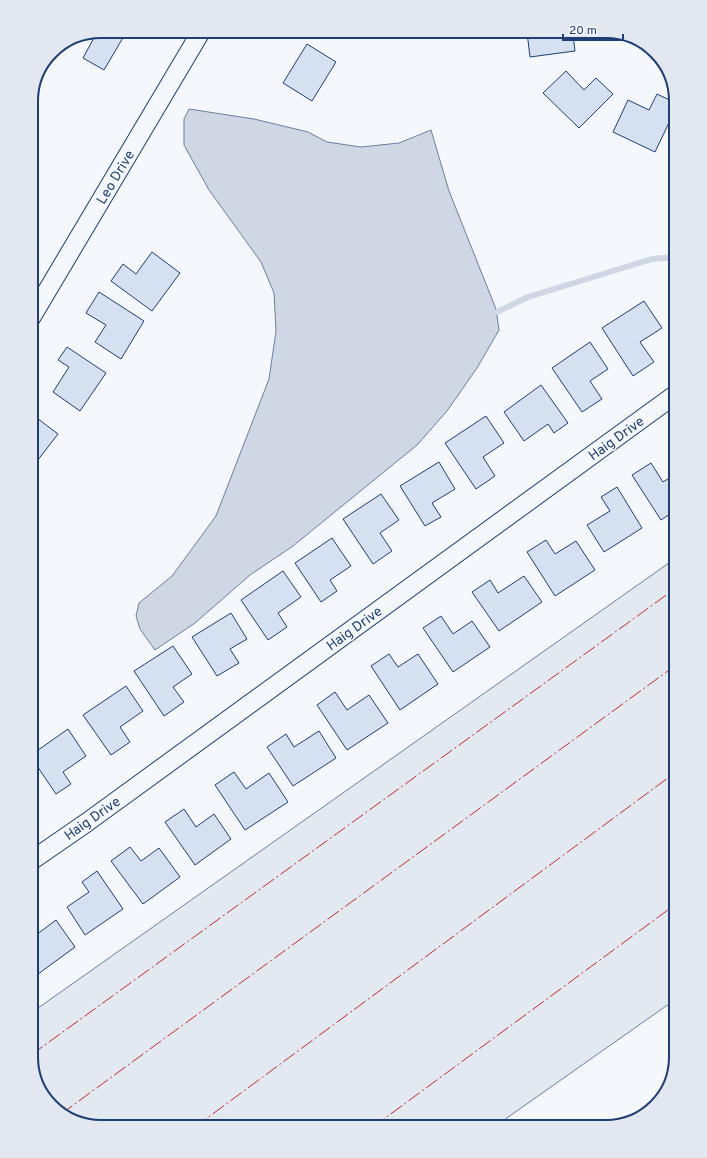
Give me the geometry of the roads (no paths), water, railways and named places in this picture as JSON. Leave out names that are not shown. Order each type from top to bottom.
[{"type":"street","name":"Leo Drive","points":[[38,306],[197,38]]},
{"type":"street","name":"Haig Drive","points":[[38,856],[86,823],[669,399]]},
{"type":"waterway","points":[[497,312],[528,297],[652,259],[669,258]]}]
